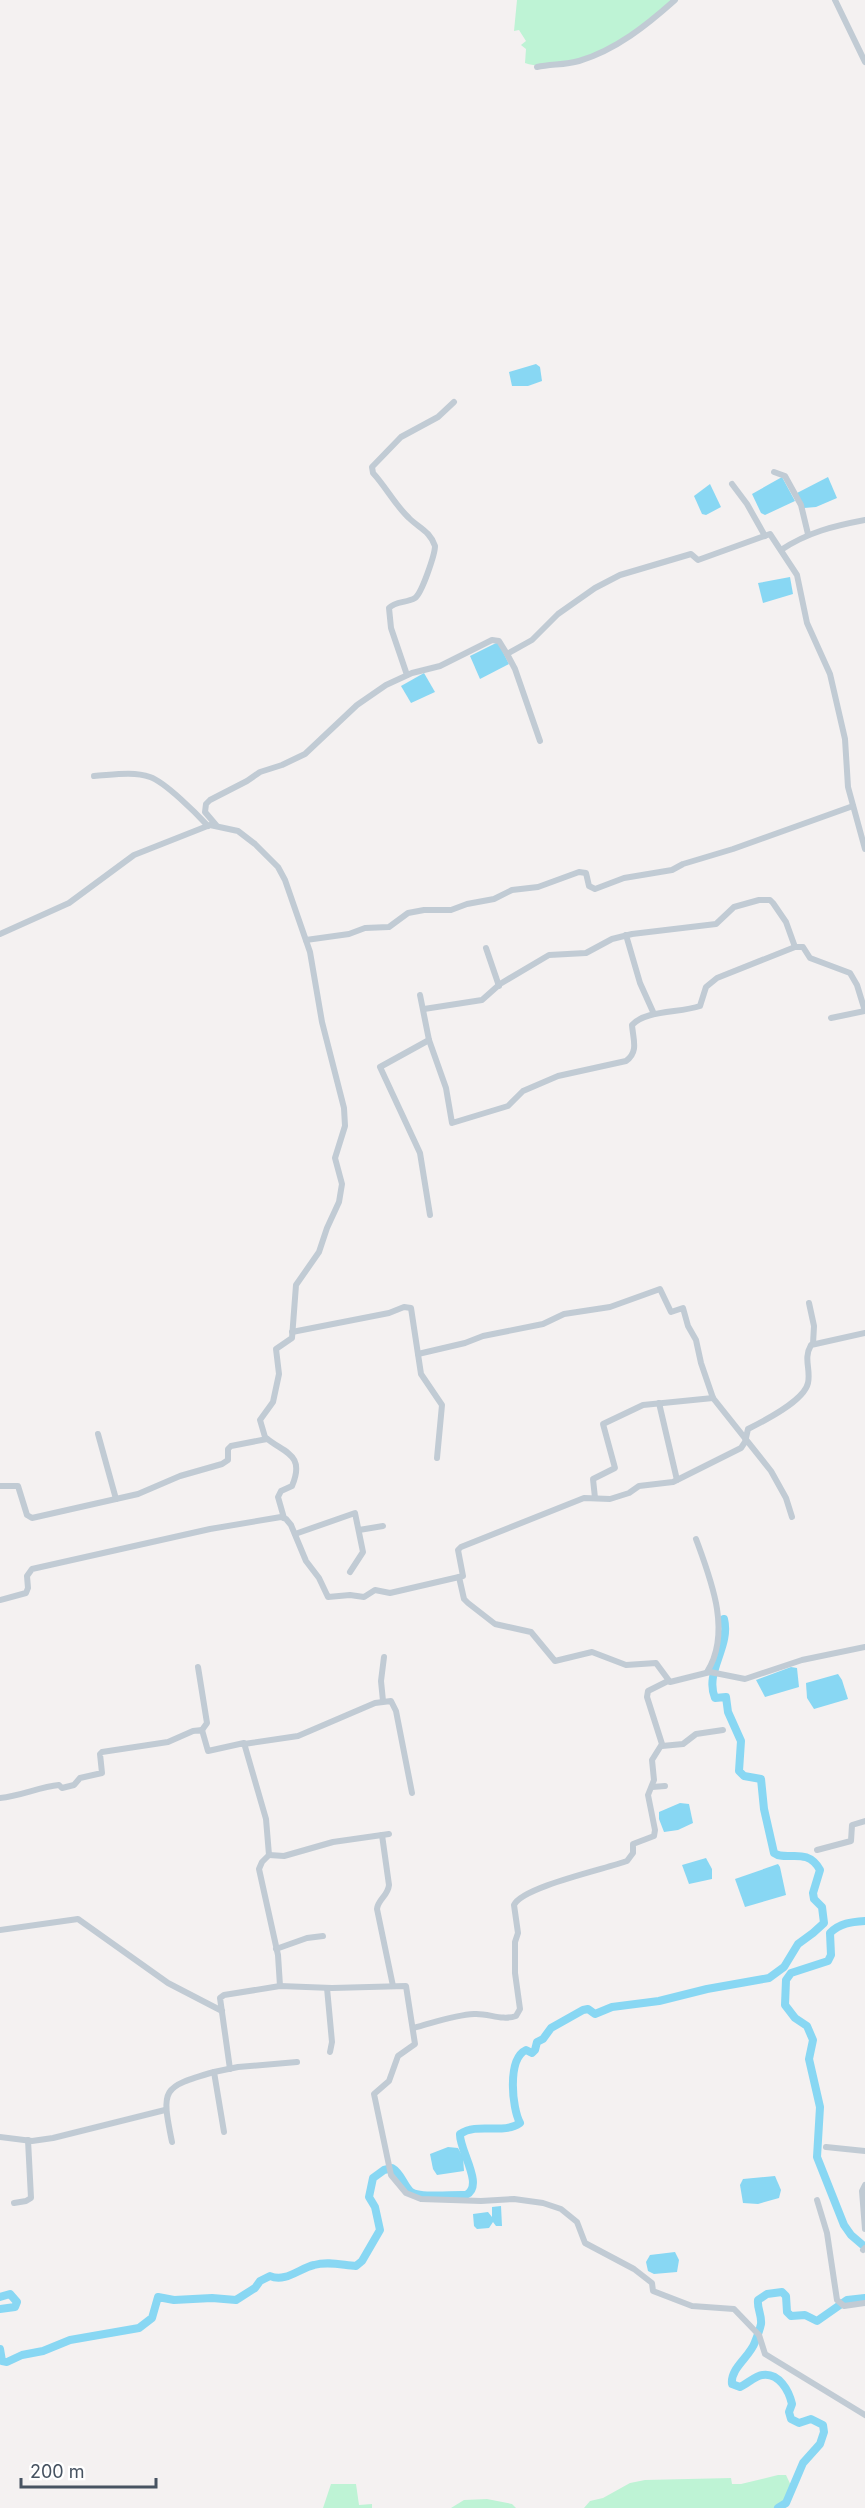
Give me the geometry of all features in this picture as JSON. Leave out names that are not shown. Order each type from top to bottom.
[{"type":"street","points":[[537,67],[578,61],[598,53],[632,35],[675,0]]},
{"type":"street","points":[[835,0],[865,62]]},
{"type":"street","points":[[407,675],[391,628],[389,608],[392,604],[413,599],[419,594],[430,567],[435,546],[428,533],[401,510],[373,473],[372,467],[400,437],[438,417],[454,402]]},
{"type":"street","points":[[774,472],[785,476],[801,505],[808,534]]},
{"type":"street","points":[[732,484],[747,504],[765,536]]},
{"type":"street","points":[[781,550],[808,534],[865,520]]},
{"type":"street","points":[[507,654],[532,640],[551,620],[574,602],[615,578],[691,554],[698,560],[770,534],[797,575],[807,623],[830,674],[845,739],[848,787],[865,849]]},
{"type":"street","points":[[217,825],[206,812],[206,804],[210,800],[260,772],[306,754],[366,698],[407,675],[440,666],[492,640],[499,641],[507,654],[540,741]]},
{"type":"street","points":[[94,776],[126,774],[152,777],[198,814],[208,826]]},
{"type":"street","points":[[306,940],[349,934],[365,928],[390,927],[408,913],[424,910],[451,910],[475,902],[494,899],[512,890],[531,889],[579,872],[586,873],[589,886],[595,889],[624,878],[667,871],[853,806]]},
{"type":"street","points":[[0,934],[69,903],[134,855],[208,826],[217,825],[233,829],[248,838],[278,867],[306,940],[322,1022],[344,1108],[345,1126],[335,1158],[342,1184],[339,1202],[319,1252],[296,1285],[290,1340],[279,1344],[276,1349],[279,1374],[273,1402],[264,1412],[261,1420],[263,1435],[288,1451],[295,1464],[296,1473],[292,1486],[281,1491],[278,1497],[284,1518],[295,1534],[306,1561],[319,1578],[328,1597],[351,1595],[362,1597],[375,1590],[390,1593],[463,1576],[459,1548],[584,1498],[610,1499],[629,1493],[639,1486],[677,1480],[741,1448],[746,1441],[748,1429],[785,1408],[809,1382],[807,1353],[813,1344],[814,1326],[809,1303]]},
{"type":"street","points":[[424,1009],[482,1000],[498,986],[522,973],[543,957],[555,953],[586,953],[606,941],[626,935],[716,924],[734,907],[766,899],[773,903],[779,911],[795,947]]},
{"type":"street","points":[[626,935],[640,983],[654,1014]]},
{"type":"street","points":[[420,995],[429,1040],[446,1088],[452,1123],[508,1106],[523,1091],[558,1076],[626,1061],[631,1057],[634,1049],[632,1026],[641,1017],[667,1014],[700,1006],[706,987],[717,978],[795,947],[803,947],[810,958],[823,965],[846,970],[853,976],[865,1011],[831,1018]]},
{"type":"street","points":[[486,948],[498,986]]},
{"type":"street","points":[[429,1040],[380,1067],[420,1154],[430,1215]]},
{"type":"street","points":[[418,1354],[465,1343],[483,1336],[536,1326],[564,1314],[610,1307],[660,1289],[671,1312],[683,1308],[688,1326],[696,1341],[713,1398],[771,1471],[786,1498],[792,1517]]},
{"type":"street","points":[[292,1332],[382,1315],[408,1306],[412,1309],[423,1377],[442,1405],[437,1458]]},
{"type":"street","points":[[813,1344],[865,1333]]},
{"type":"street","points":[[595,1498],[594,1479],[615,1468],[603,1424],[643,1405],[713,1398]]},
{"type":"street","points":[[659,1403],[677,1480]]},
{"type":"street","points":[[98,1434],[116,1499]]},
{"type":"street","points":[[0,1486],[18,1486],[30,1518],[138,1494],[180,1476],[222,1464],[228,1460],[228,1449],[231,1446],[267,1439]]},
{"type":"street","points":[[295,1534],[355,1513],[363,1552],[350,1572]]},
{"type":"street","points":[[0,1600],[26,1593],[27,1576],[32,1569],[210,1529],[264,1519],[284,1518]]},
{"type":"street","points":[[359,1530],[383,1526]]},
{"type":"street","points":[[696,1539],[710,1576],[719,1630],[718,1649],[709,1672]]},
{"type":"street","points":[[459,1577],[464,1599],[468,1603],[495,1624],[531,1632],[555,1661],[592,1652],[626,1665],[656,1662],[668,1681]]},
{"type":"street","points":[[662,1746],[647,1697],[648,1691],[668,1681],[709,1672],[745,1679],[802,1660],[865,1647]]},
{"type":"street","points":[[383,1701],[381,1681],[384,1657]]},
{"type":"street","points":[[0,1798],[16,1797],[50,1786],[70,1787],[80,1778],[102,1773],[100,1754],[102,1752],[168,1742],[202,1730],[207,1723],[198,1666]]},
{"type":"street","points":[[202,1730],[208,1751],[240,1742],[244,1744],[298,1736],[383,1701],[392,1702],[396,1711],[412,1793]]},
{"type":"street","points":[[413,2028],[468,2015],[477,2014],[500,2018],[516,2016],[520,2010],[515,1973],[515,1942],[518,1933],[514,1905],[516,1900],[532,1891],[630,1858],[633,1853],[633,1844],[654,1836],[655,1830],[648,1795],[652,1787],[652,1760],[662,1746],[683,1744],[696,1734],[723,1730]]},
{"type":"street","points":[[244,1744],[266,1819],[268,1855],[259,1869],[276,1949],[280,1986]]},
{"type":"street","points":[[652,1787],[665,1786]]},
{"type":"street","points":[[817,1850],[851,1841],[852,1825],[865,1821]]},
{"type":"street","points":[[268,1855],[284,1856],[333,1842],[385,1834],[389,1886],[377,1909],[393,1986]]},
{"type":"street","points":[[0,1930],[78,1919],[168,1983],[222,2011]]},
{"type":"street","points":[[276,1949],[307,1938],[323,1936]]},
{"type":"street","points":[[230,2068],[220,1998],[224,1995],[280,1986],[327,1988],[406,1986],[415,2044],[398,2056],[389,2081],[374,2094],[390,2168],[399,2186],[417,2199],[532,2200],[561,2209],[580,2226],[585,2243],[634,2270],[652,2283],[653,2291],[692,2306],[734,2309],[757,2332],[765,2354],[865,2415]]},
{"type":"street","points":[[327,1988],[332,2042],[330,2052]]},
{"type":"street","points":[[172,2142],[165,2110],[166,2100],[170,2089],[180,2082],[230,2068],[297,2062]]},
{"type":"street","points":[[214,2072],[224,2132]]},
{"type":"street","points":[[0,2137],[28,2140],[53,2138],[165,2110]]},
{"type":"street","points":[[14,2202],[31,2198],[28,2140]]},
{"type":"street","points":[[826,2147],[865,2151]]},
{"type":"street","points":[[865,2185],[862,2191],[865,2229]]},
{"type":"street","points":[[817,2200],[827,2233],[835,2294],[840,2305],[865,2303]]},
{"type":"green space","points":[[517,0],[673,0],[650,22],[617,43],[569,62],[538,65],[525,63],[526,49],[521,45],[526,41],[519,30],[514,31]]},
{"type":"green space","points":[[786,2475],[794,2492],[784,2508],[584,2508],[590,2501],[603,2498],[630,2483],[645,2480],[731,2478],[732,2484],[741,2484]]},
{"type":"green space","points":[[331,2484],[356,2484],[359,2505],[372,2504],[372,2508],[323,2508]]},
{"type":"green space","points":[[487,2499],[512,2504],[516,2508],[451,2508],[464,2500]]},
{"type":"water","points":[[536,364],[540,367],[542,381],[528,386],[512,386],[509,372]]},
{"type":"water","points":[[782,477],[795,501],[765,515],[761,513],[752,494]]},
{"type":"water","points":[[828,477],[837,498],[816,507],[804,508],[797,493]]},
{"type":"water","points":[[710,484],[721,507],[706,515],[702,514],[694,496]]},
{"type":"water","points":[[790,577],[793,594],[763,603],[758,583]]},
{"type":"water","points":[[498,642],[509,664],[480,679],[470,656]]},
{"type":"water","points":[[424,673],[435,692],[411,703],[401,686]]},
{"type":"water","points":[[791,1667],[797,1668],[799,1687],[765,1697],[756,1680]]},
{"type":"water","points":[[838,1674],[848,1699],[814,1709],[807,1698],[806,1683]]},
{"type":"water","points":[[680,1803],[689,1804],[693,1823],[678,1830],[664,1832],[659,1812]]},
{"type":"water","points":[[706,1858],[712,1869],[712,1879],[689,1884],[682,1865]]},
{"type":"water","points":[[778,1864],[786,1895],[745,1907],[735,1879]]},
{"type":"water","points":[[448,2147],[458,2148],[463,2157],[464,2171],[437,2175],[433,2169],[430,2154]]},
{"type":"water","points":[[775,2176],[781,2190],[779,2198],[758,2204],[743,2203],[740,2185],[743,2179]]},
{"type":"water","points":[[501,2206],[502,2226],[496,2226],[493,2222],[489,2228],[477,2229],[474,2226],[473,2214],[488,2212],[492,2217],[492,2207]]},
{"type":"water","points":[[675,2252],[679,2260],[677,2272],[654,2274],[648,2271],[646,2262],[650,2255]]},
{"type":"waterway","points":[[0,2349],[2,2361],[7,2362],[70,2340],[139,2328],[152,2318],[158,2297],[174,2300],[212,2298],[236,2300],[270,2276],[281,2278],[319,2264],[356,2266],[362,2261],[380,2230],[375,2207],[369,2197],[373,2178],[384,2170],[392,2168],[414,2193],[428,2196],[466,2195],[473,2184],[460,2134],[475,2129],[506,2128],[520,2123],[513,2096],[516,2063],[526,2050],[532,2053],[537,2042],[543,2039],[551,2028],[583,2010],[588,2009],[595,2014],[612,2007],[659,2001],[707,1989],[769,1978],[784,1967],[798,1944],[824,1923],[822,1907],[814,1899],[813,1893],[820,1870],[809,1858],[774,1853],[764,1809],[761,1779],[744,1776],[739,1771],[741,1741],[728,1712],[726,1697],[715,1698],[713,1688],[715,1669],[724,1640],[724,1619]]},
{"type":"waterway","points":[[865,1921],[842,1925],[830,1933],[831,1955],[828,1961],[791,1973],[786,1980],[785,2005],[795,2018],[807,2026],[813,2040],[809,2059],[820,2107],[817,2157],[844,2225],[851,2235],[865,2247]]},
{"type":"waterway","points":[[778,2508],[786,2503],[803,2463],[820,2444],[824,2432],[823,2425],[811,2419],[799,2423],[791,2419],[789,2412],[792,2404],[788,2394],[778,2379],[773,2376],[759,2376],[740,2387],[732,2384],[734,2373],[752,2347],[760,2328],[758,2300],[767,2294],[782,2292],[786,2296],[787,2312],[791,2316],[805,2315],[817,2321],[847,2300],[865,2298]]},
{"type":"waterway","points":[[0,2297],[10,2294],[17,2302],[15,2307],[0,2309]]}]
